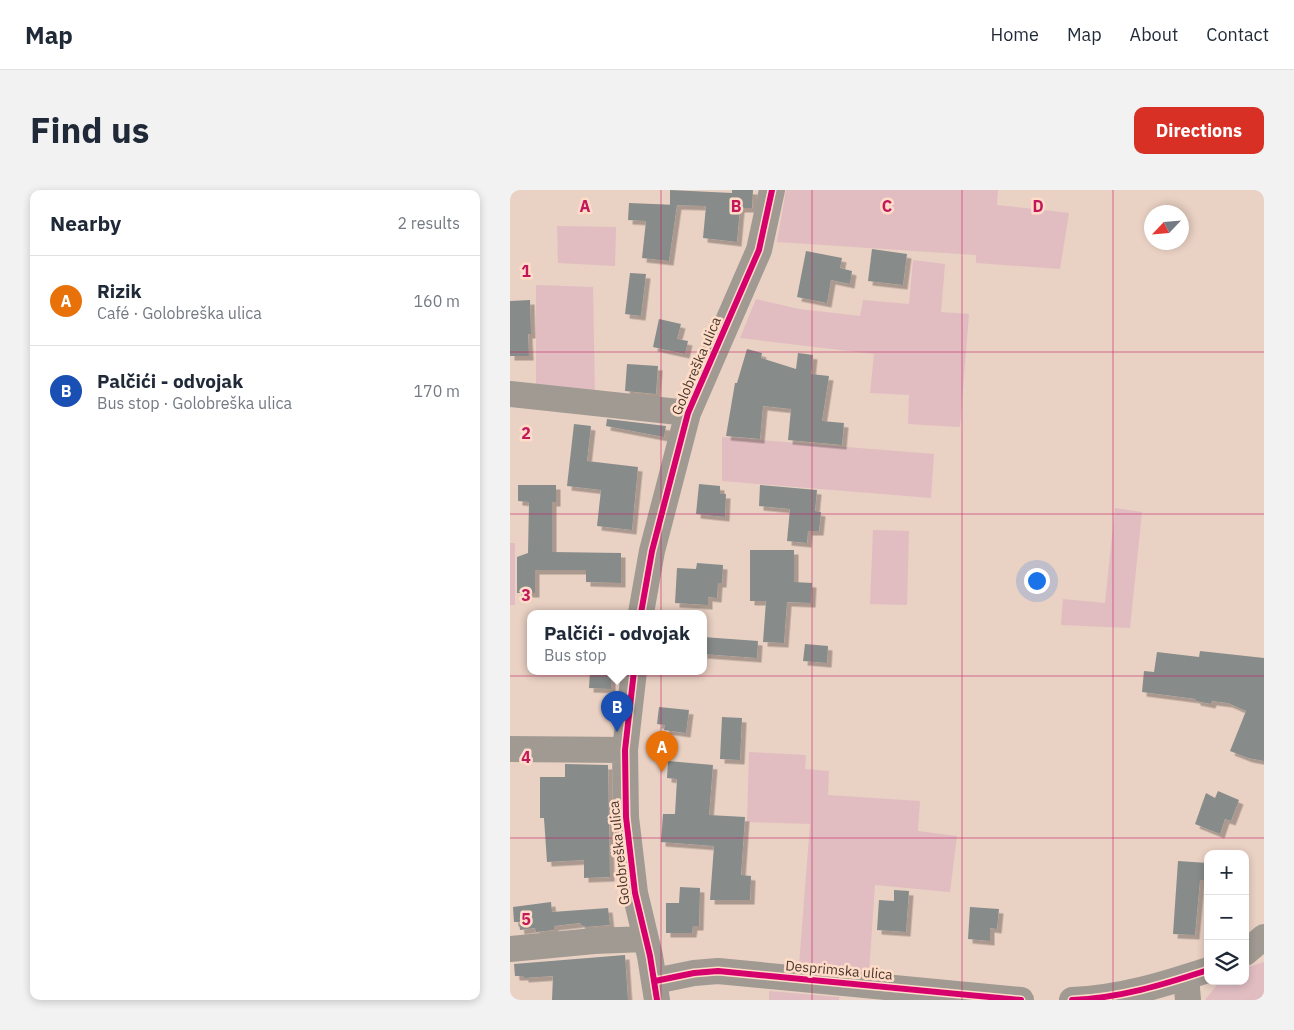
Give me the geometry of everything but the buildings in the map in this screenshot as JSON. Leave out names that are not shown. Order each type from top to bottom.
[{"type":"street","name":"Golobreška ulica","points":[[642,610],[652,551],[688,412],[759,250],[772,190]]},
{"type":"street","points":[[510,394],[688,412]]},
{"type":"street","name":"Golobreška ulica","points":[[634,675],[625,750],[626,817],[631,867],[656,990]]},
{"type":"street","points":[[510,749],[625,750]]},
{"type":"street","points":[[1249,950],[1264,937]]},
{"type":"street","points":[[510,949],[645,938]]},
{"type":"street","name":"Desprimska ulica","points":[[656,990],[694,973],[718,971],[1021,1000]]},
{"type":"street","points":[[1072,1000],[1120,995],[1194,982]]},
{"type":"shaded area","points":[[786,190],[998,190],[997,205],[1069,213],[1060,269],[976,263],[976,255],[777,242]]},
{"type":"shaded area","points":[[557,226],[616,227],[615,266],[558,263]]},
{"type":"shaded area","points":[[913,260],[945,264],[941,312],[969,314],[960,427],[908,424],[909,395],[870,393],[874,354],[740,338],[756,299],[799,309],[860,316],[863,300],[909,304]]},
{"type":"shaded area","points":[[536,285],[593,287],[595,397],[536,392]]},
{"type":"shaded area","points":[[722,437],[934,454],[931,498],[722,481]]},
{"type":"shaded area","points":[[1115,508],[1142,512],[1130,628],[1061,625],[1063,599],[1105,603]]},
{"type":"shaded area","points":[[873,530],[909,531],[907,605],[870,604]]},
{"type":"shaded area","points":[[510,543],[515,543],[515,605],[510,605]]},
{"type":"shaded area","points":[[749,752],[806,755],[805,769],[829,771],[828,795],[920,801],[918,831],[957,836],[950,892],[875,885],[869,973],[799,965],[810,824],[747,822]]},
{"type":"shaded area","points":[[1264,962],[1264,1000],[1205,1000],[1217,985],[1249,985],[1249,967]]},
{"type":"shaded area","points":[[769,991],[839,997],[839,1000],[769,1000]]},
{"type":"cycle path","points":[[642,610],[652,551],[688,413],[759,250],[772,190]]},
{"type":"cycle path","points":[[634,675],[625,750],[626,817],[635,893],[650,956],[657,1000]]},
{"type":"cycle path","points":[[655,981],[694,973],[718,971],[1021,1000]]},
{"type":"cycle path","points":[[1072,1000],[1124,994],[1204,971]]},
{"type":"place","name":"Palčići - odvojak","points":[[617,732]]},
{"type":"place","name":"Rizik","points":[[662,772]]}]
